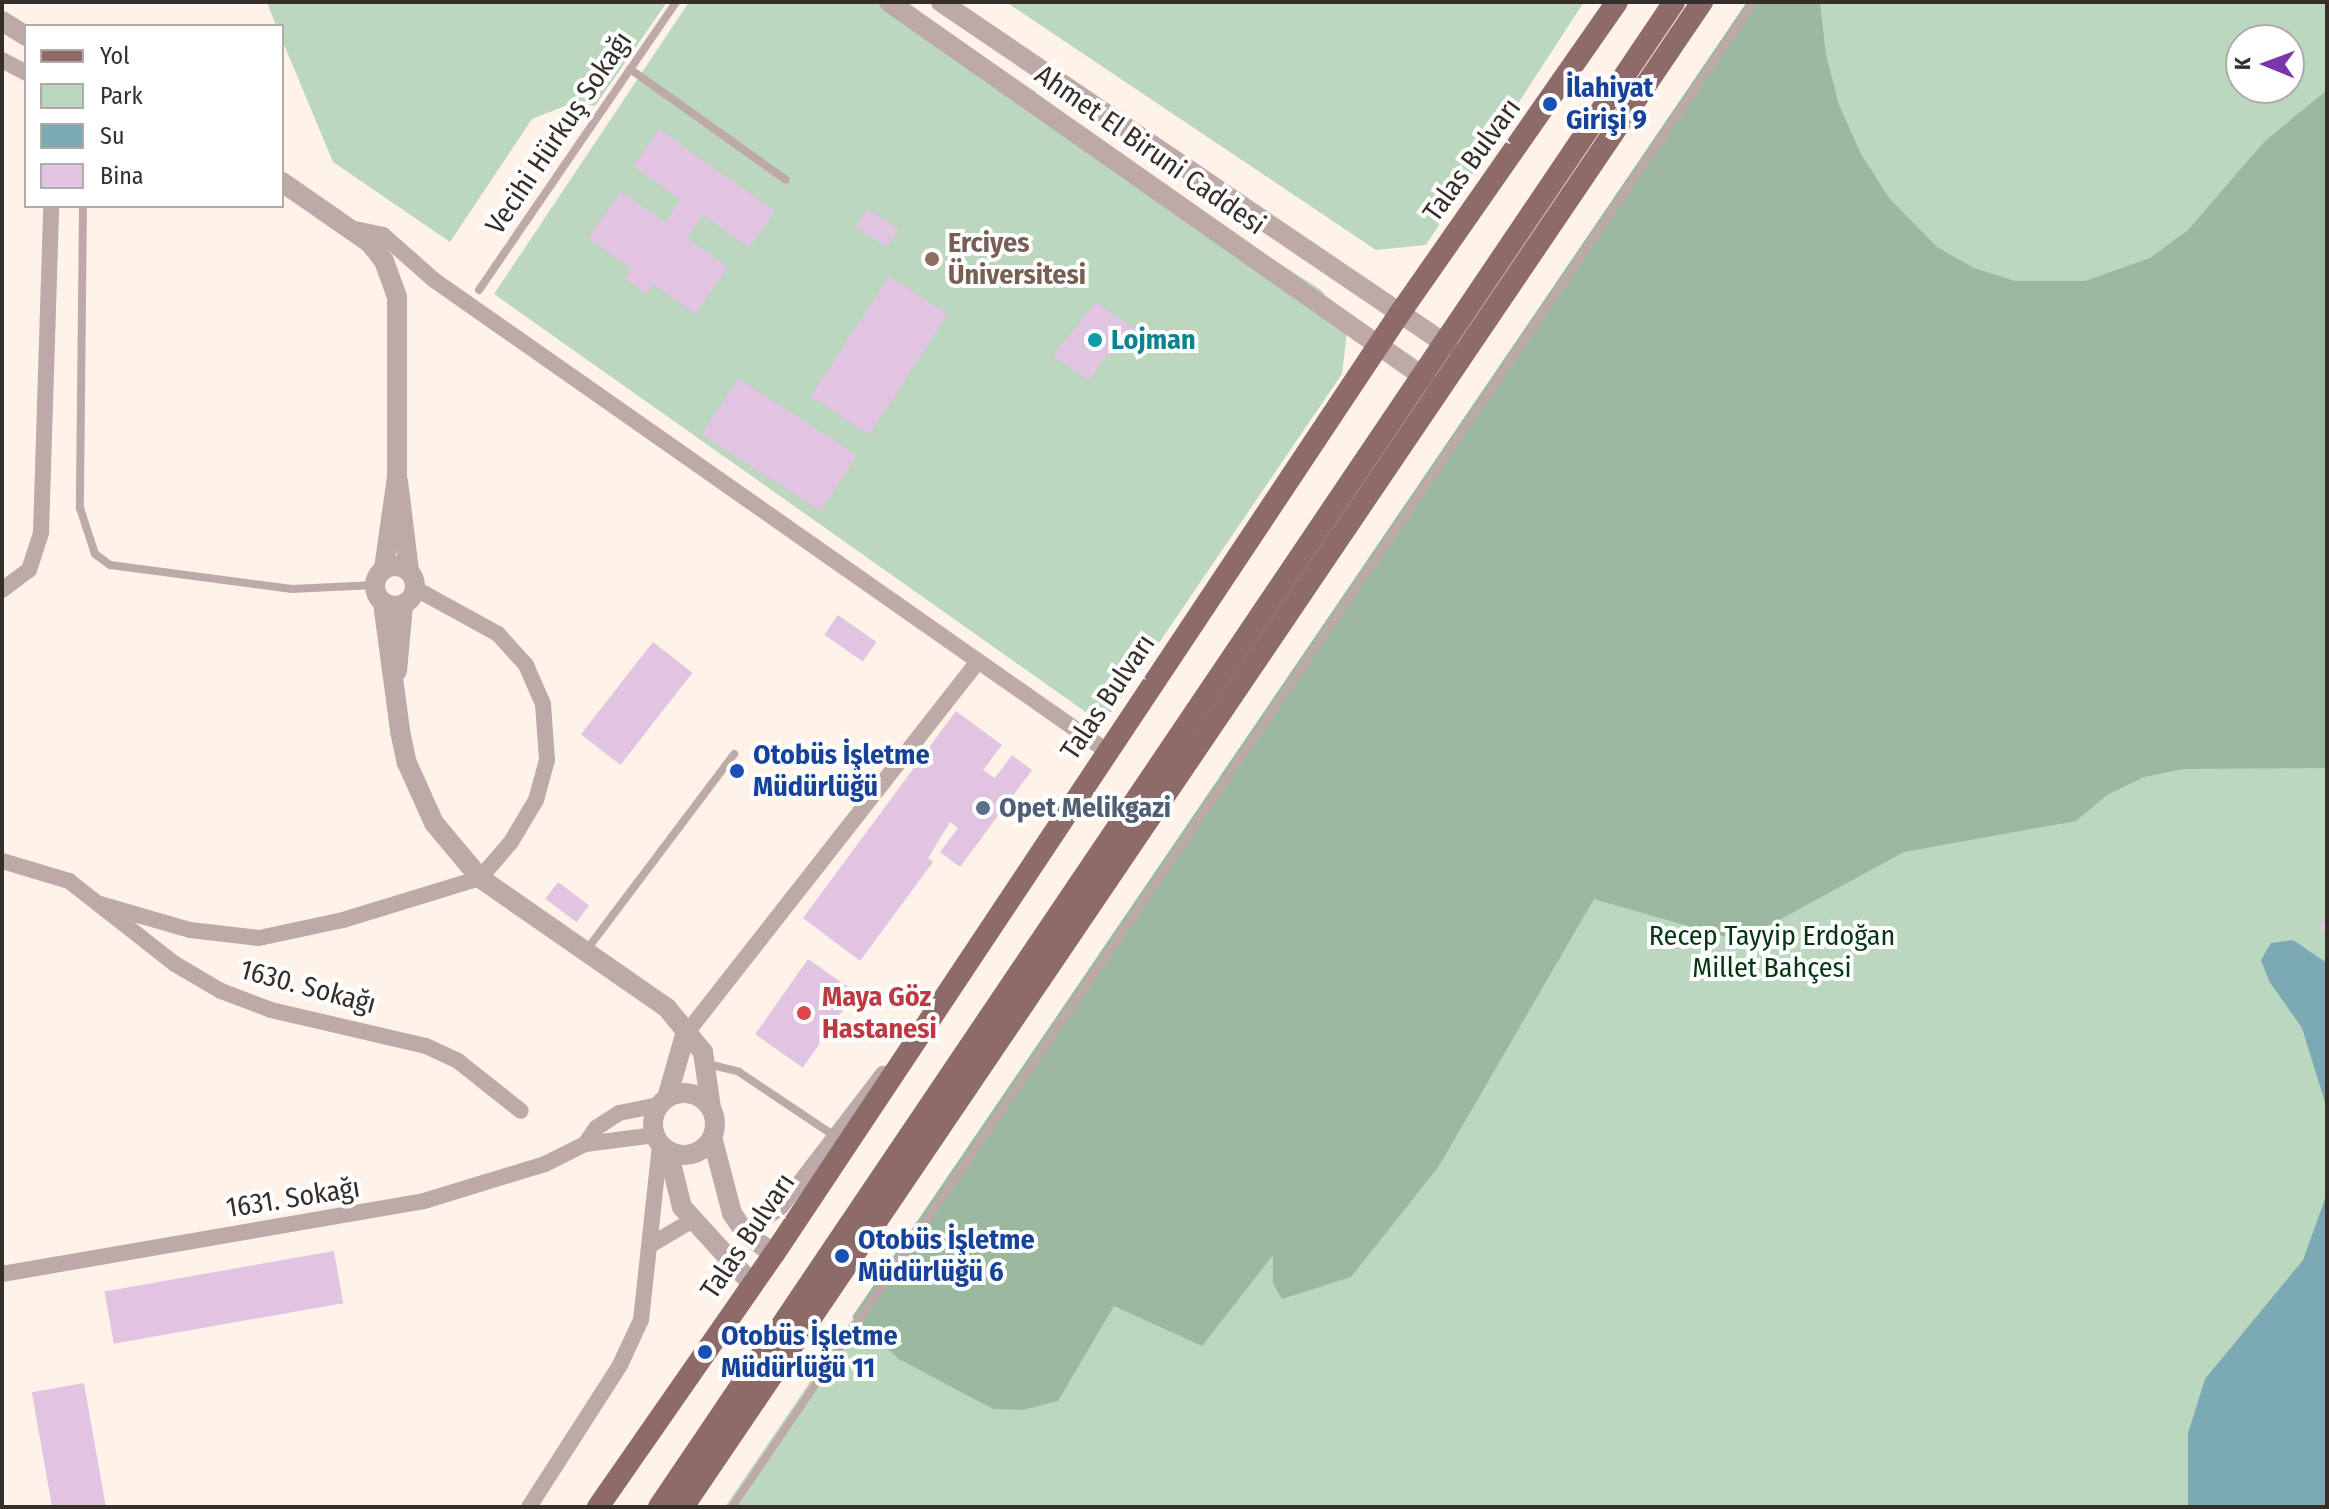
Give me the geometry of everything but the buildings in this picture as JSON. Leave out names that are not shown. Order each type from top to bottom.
[{"type":"main road","name":"Talas Bulvarı","points":[[598,1507],[774,1254],[1400,313],[1617,2]]},
{"type":"main road","points":[[659,1507],[1425,378],[1674,2]]},
{"type":"main road","points":[[683,1507],[1702,2]]},
{"type":"street","name":"Ahmet El Biruni Caddesi","points":[[889,2],[1425,378]]},
{"type":"street","name":"Ahmet El Biruni Caddesi","points":[[941,2],[1447,345]]},
{"type":"street","points":[[2,21],[24,35]]},
{"type":"street","points":[[2,60],[24,72]]},
{"type":"street","points":[[284,183],[355,229],[384,261],[397,297],[395,679],[400,731],[418,793],[451,849],[480,878],[667,1008],[685,1035],[696,1040],[708,1064],[712,1137],[728,1203],[745,1233],[774,1254]]},
{"type":"street","points":[[2,590],[29,570],[41,532],[51,208]]},
{"type":"street","points":[[355,229],[383,235],[447,289],[1108,752]]},
{"type":"street","points":[[100,904],[190,930],[259,938],[343,920],[480,878],[511,842],[536,800],[547,760],[543,704],[526,665],[498,634],[395,587]]},
{"type":"street","points":[[529,1507],[632,1343],[647,1296],[663,1102],[685,1035],[978,661]]},
{"type":"street","name":"1630. Sokağı","points":[[2,861],[51,872],[100,904],[175,964],[221,991],[271,1010],[426,1046],[458,1061],[521,1111]]},
{"type":"street","points":[[745,1233],[781,1207],[833,1135],[936,1008]]},
{"type":"street","points":[[663,1102],[686,1093],[711,1108]]},
{"type":"street","name":"1631. Sokağı","points":[[585,1144],[596,1128],[619,1113],[663,1102]]},
{"type":"street","points":[[661,1143],[689,1155],[712,1137]]},
{"type":"street","points":[[661,1143],[674,1189],[691,1221],[752,1284]]},
{"type":"street","name":"1631. Sokağı","points":[[2,1274],[424,1201],[545,1164],[585,1144],[661,1143]]},
{"type":"street","points":[[652,1244],[691,1221]]},
{"type":"lane","name":"Vecihi Hürkuş Sokağı","points":[[479,290],[676,2]]},
{"type":"lane","points":[[732,1507],[1754,2]]},
{"type":"lane","points":[[630,69],[786,180]]},
{"type":"lane","points":[[83,208],[80,508],[95,554],[110,565],[292,589],[395,587]]},
{"type":"lane","points":[[585,952],[734,754]]},
{"type":"lane","points":[[708,1064],[739,1072],[833,1135]]},
{"type":"green space","points":[[267,2],[667,2],[595,106],[575,102],[532,119],[450,242],[333,162],[284,45],[284,24],[275,24]]},
{"type":"green space","name":"Erciyes Üniversitesi","points":[[689,2],[902,2],[1036,92],[1030,103],[1321,290],[1339,312],[1347,332],[1342,374],[1112,712],[1087,713],[494,294]]},
{"type":"green space","points":[[1006,2],[1584,2],[1426,245],[1376,250]]},
{"type":"green space","name":"Recep Tayyip Erdoğan Millet Bahçesi","points":[[1747,2],[2327,2],[2327,1507],[725,1507]]},
{"type":"green space","points":[[1747,2],[1820,2],[1826,55],[1839,105],[1861,154],[1889,198],[1937,247],[1974,268],[2015,281],[2085,281],[2150,258],[2188,230],[2264,142],[2327,90],[2327,768],[2183,769],[2144,777],[2107,795],[2076,821],[1904,852],[1740,941],[1594,899],[1439,1166],[1351,1277],[1282,1299],[1273,1284],[1273,1255],[1202,1346],[1114,1306],[1058,1401],[1023,1410],[993,1409],[899,1359],[852,1317]]},
{"type":"water","points":[[2293,940],[2327,963],[2327,1109],[2302,1028],[2269,981],[2261,960],[2271,943]]},
{"type":"water","points":[[2327,1160],[2327,1507],[2188,1507],[2188,1433],[2205,1379],[2303,1260],[2325,1199]]},
{"type":"place","name":"İlahiyat Girişi 9","points":[[1550,104]]},
{"type":"place","name":"Erciyes Üniversitesi","points":[[932,259]]},
{"type":"place","name":"Lojman","points":[[1095,340]]},
{"type":"place","name":"Otobüs İşletme Müdürlüğü","points":[[737,771]]},
{"type":"place","name":"Opet Melikgazi","points":[[983,808]]},
{"type":"place","name":"Maya Göz Hastanesi","points":[[804,1013]]},
{"type":"place","name":"Otobüs İşletme Müdürlüğü 6","points":[[842,1256]]},
{"type":"place","name":"Otobüs İşletme Müdürlüğü 11","points":[[705,1352]]}]
